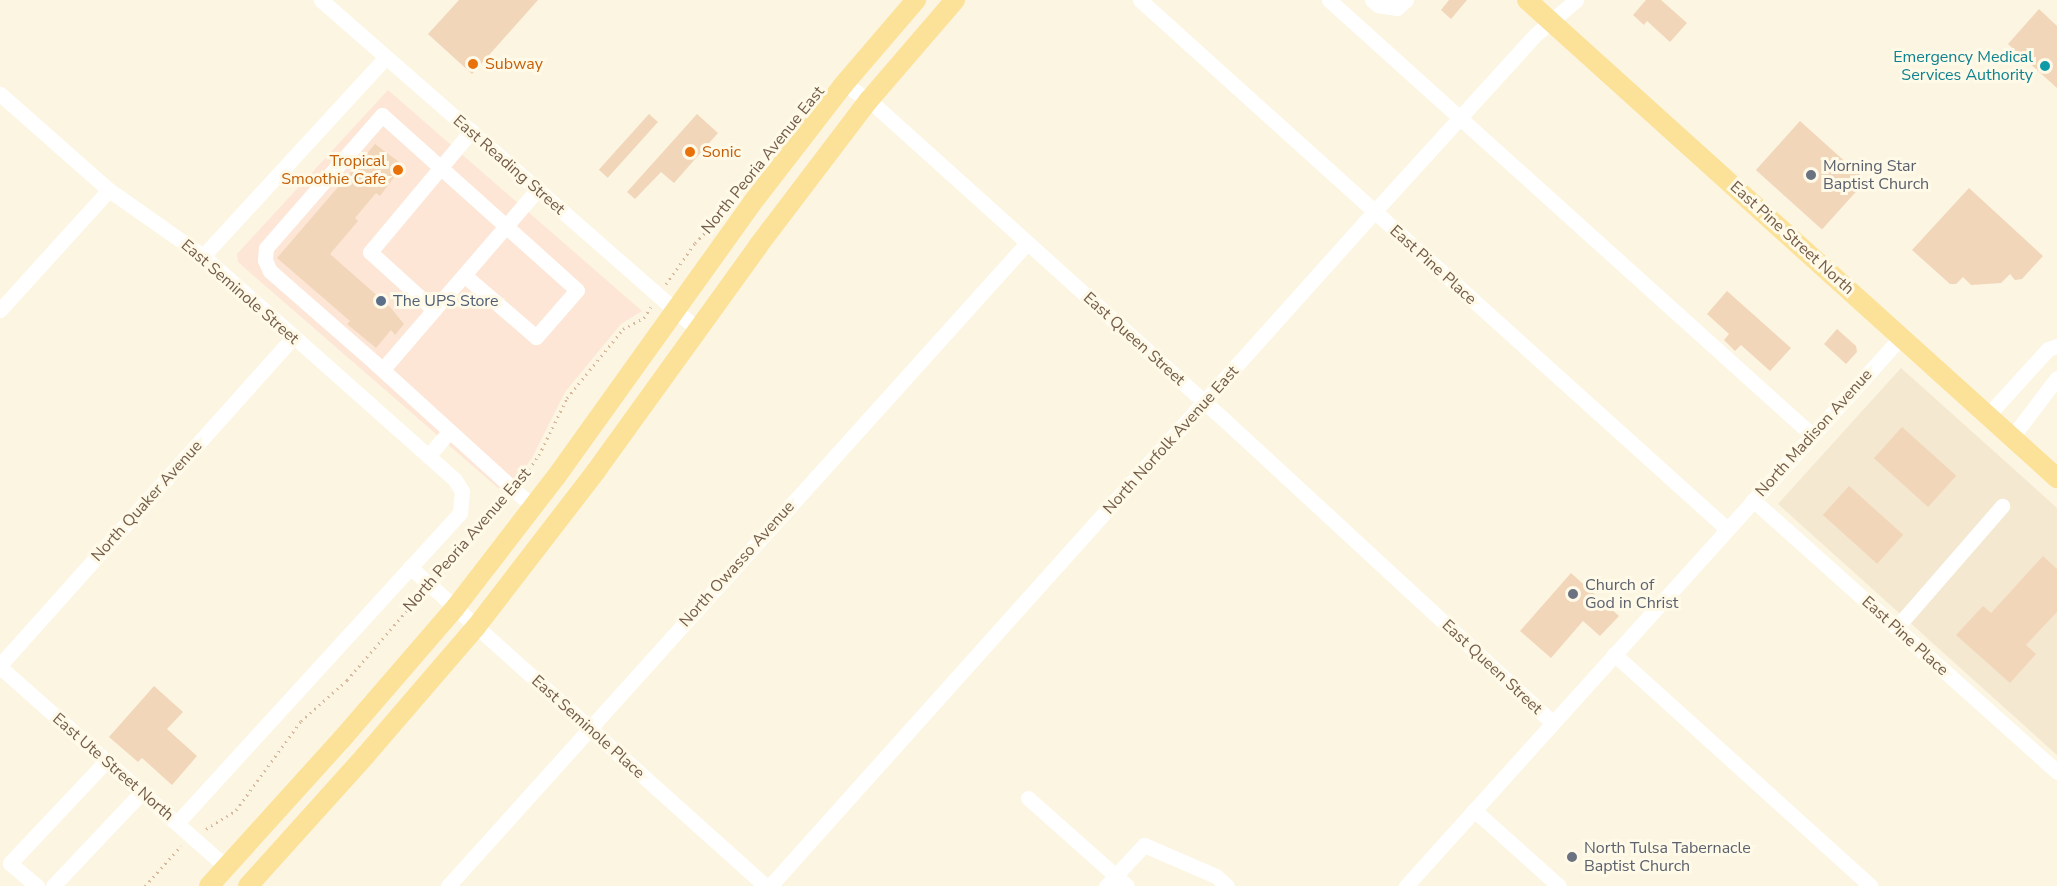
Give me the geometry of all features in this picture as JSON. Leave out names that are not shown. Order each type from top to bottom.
[{"type":"main road","name":"North Peoria Avenue East","points":[[209,886],[342,739],[455,608],[533,507],[752,203],[844,84],[916,0]]},
{"type":"main road","points":[[248,886],[365,756],[476,627],[596,471],[869,100],[955,0]]},
{"type":"main road","name":"East Pine Street North","points":[[1527,0],[2057,478]]},
{"type":"street","name":"East Reading Street","points":[[321,0],[698,330]]},
{"type":"street","name":"East Pine Place","points":[[1140,0],[1727,529]]},
{"type":"street","points":[[1329,0],[1812,435]]},
{"type":"street","points":[[1372,0],[1378,5],[1397,8],[1406,0]]},
{"type":"street","name":"North Norfolk Avenue East","points":[[770,886],[1535,35],[1576,0]]},
{"type":"street","points":[[203,256],[386,57]]},
{"type":"street","name":"East Queen Street","points":[[844,84],[869,100],[1205,402],[1552,722]]},
{"type":"street","name":"East Seminole Street","points":[[0,94],[109,190],[203,256],[455,480],[462,491],[463,503]]},
{"type":"street","points":[[465,275],[536,337],[577,290],[382,116],[266,248],[265,260],[270,271],[382,369],[533,507]]},
{"type":"street","points":[[434,310],[370,252],[471,131]]},
{"type":"street","points":[[382,369],[538,189]]},
{"type":"street","points":[[0,310],[109,190]]},
{"type":"street","name":"North Owasso Avenue","points":[[448,886],[1027,243]]},
{"type":"street","name":"North Madison Avenue","points":[[1406,886],[1902,336]]},
{"type":"street","name":"North Quaker Avenue","points":[[0,666],[293,337]]},
{"type":"street","points":[[1988,415],[2048,349],[2057,346]]},
{"type":"street","points":[[2012,437],[2057,378]]},
{"type":"street","points":[[428,456],[449,432]]},
{"type":"street","name":"East Pine Place","points":[[1753,500],[2057,772]]},
{"type":"street","name":"North Peoria Avenue East","points":[[177,823],[460,513],[463,503]]},
{"type":"street","points":[[1896,628],[2002,506]]},
{"type":"street","name":"East Seminole Place","points":[[410,567],[766,886]]},
{"type":"street","points":[[1614,654],[1871,886]]},
{"type":"street","name":"East Ute Street North","points":[[0,666],[226,867]]},
{"type":"street","points":[[37,886],[10,863],[106,761]]},
{"type":"street","points":[[53,886],[142,792]]},
{"type":"street","points":[[1028,798],[1116,883],[1144,845],[1216,876],[1227,886]]},
{"type":"street","points":[[1474,810],[1559,886]]},
{"type":"path","name":"North Peoria Avenue East","points":[[145,886],[177,848],[192,836],[236,810],[301,721],[347,680],[513,489],[539,455],[567,398],[623,328],[644,318],[694,243],[723,212]]},
{"type":"shaded area","points":[[388,90],[642,311],[621,324],[565,392],[532,458],[505,494],[238,262],[237,254]]},
{"type":"shaded area","points":[[1901,368],[2057,508],[2057,755],[1778,504]]},
{"type":"building","points":[[459,0],[538,0],[472,74],[428,34]]},
{"type":"building","points":[[1449,0],[1467,0],[1451,19],[1441,10]]},
{"type":"building","points":[[1646,0],[1661,0],[1687,23],[1670,42],[1647,21],[1644,25],[1633,15]]},
{"type":"building","name":"Emergency Medical Services Authority","points":[[2039,9],[2057,26],[2057,88],[2008,44]]},
{"type":"building","points":[[649,114],[658,122],[608,178],[599,170]]},
{"type":"building","points":[[697,114],[718,133],[674,183],[661,172],[635,199],[627,192]]},
{"type":"building","name":"Morning Star Baptist Church","points":[[1800,121],[1866,181],[1822,230],[1756,170]]},
{"type":"building","points":[[375,144],[403,165],[380,196],[376,193],[355,218],[358,221],[330,254],[390,307],[404,324],[395,335],[391,330],[376,348],[347,324],[350,321],[277,258]]},
{"type":"building","points":[[1969,188],[2043,256],[2022,279],[2015,280],[2010,274],[2001,283],[1971,285],[1963,277],[1956,284],[1950,284],[1912,250]]},
{"type":"building","points":[[1727,291],[1791,348],[1770,371],[1741,345],[1735,351],[1724,340],[1729,334],[1707,314]]},
{"type":"building","points":[[1837,329],[1856,346],[1857,352],[1846,364],[1824,344]]},
{"type":"building","points":[[1902,427],[1956,476],[1928,507],[1874,458]]},
{"type":"building","points":[[1849,486],[1903,535],[1877,564],[1823,515]]},
{"type":"building","points":[[2043,556],[2057,569],[2057,612],[2026,645],[2036,654],[2010,683],[1956,635],[1983,606],[1991,613]]},
{"type":"building","name":"Church of God in Christ","points":[[1571,573],[1619,616],[1600,636],[1583,621],[1551,658],[1520,631]]},
{"type":"building","points":[[154,686],[183,712],[167,729],[197,756],[172,785],[142,758],[138,762],[109,737]]},
{"type":"place","name":"Subway","points":[[473,64]]},
{"type":"place","name":"Emergency Medical Services Authority","points":[[2045,66]]},
{"type":"place","name":"Sonic","points":[[690,152]]},
{"type":"place","name":"Tropical Smoothie Cafe","points":[[398,170]]},
{"type":"place","name":"Morning Star Baptist Church","points":[[1811,175]]},
{"type":"place","name":"The UPS Store","points":[[381,301]]},
{"type":"place","name":"Church of God in Christ","points":[[1573,594]]},
{"type":"place","name":"North Tulsa Tabernacle Baptist Church","points":[[1572,857]]}]
